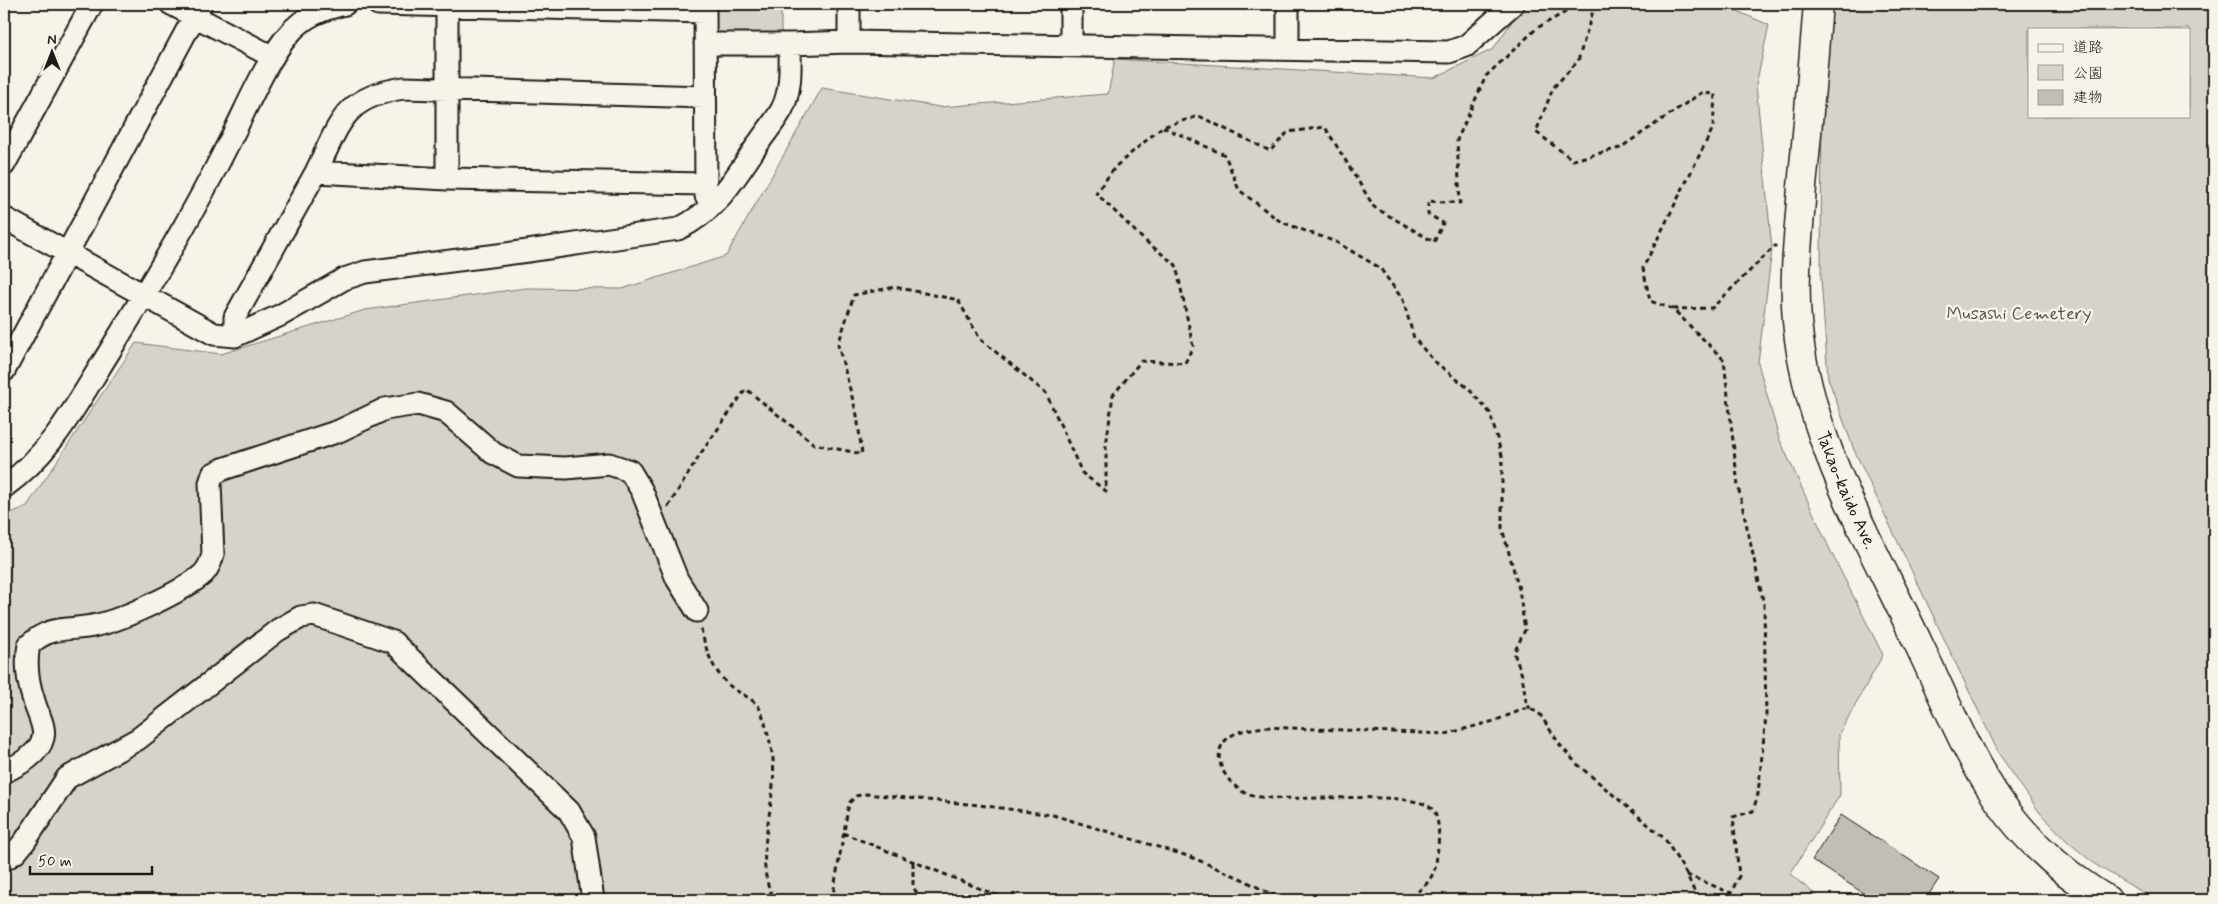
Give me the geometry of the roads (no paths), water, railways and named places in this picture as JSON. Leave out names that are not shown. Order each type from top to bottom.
[{"type":"main road","name":"Takao-kaido Ave.","points":[[1818,4],[1795,275],[1797,321],[1802,360],[1817,420],[1840,480],[1963,739],[1993,793],[2040,850],[2080,884],[2107,900]]},
{"type":"street","points":[[4,165],[92,4]]},
{"type":"street","points":[[171,4],[198,10],[273,57]]},
{"type":"street","points":[[4,487],[28,470],[47,449],[144,295],[201,198],[273,57],[289,34],[307,18],[324,9],[345,4]]},
{"type":"street","points":[[378,4],[705,8],[704,184],[707,212]]},
{"type":"street","points":[[849,4],[849,42]]},
{"type":"street","points":[[1071,4],[1071,45]]},
{"type":"street","points":[[1288,4],[1288,48]]},
{"type":"street","points":[[705,44],[849,42],[1449,52],[1466,46],[1513,4]]},
{"type":"street","points":[[447,5],[447,179]]},
{"type":"street","points":[[4,371],[198,10]]},
{"type":"street","points":[[4,218],[214,334],[235,336],[281,315],[344,279],[365,272],[678,229],[695,221],[707,212],[726,191],[782,108],[789,85],[790,44]]},
{"type":"street","points":[[235,336],[234,317],[316,172],[340,123],[361,100],[383,91],[404,88],[705,97]]},
{"type":"street","points":[[316,172],[447,179],[704,184]]},
{"type":"street","points":[[4,772],[28,759],[43,740],[44,730],[33,700],[27,670],[29,644],[38,636],[53,629],[97,625],[140,609],[178,591],[204,574],[211,564],[213,554],[210,483],[213,474],[223,468],[339,431],[385,409],[418,404],[446,412],[493,453],[518,466],[566,468],[609,464],[630,471],[642,491],[677,579],[697,612]]},
{"type":"street","points":[[4,860],[16,852],[25,841],[67,778],[138,739],[278,630],[301,617],[314,615],[393,642],[569,811],[584,837],[593,900]]},
{"type":"park label","name":"Musashi Cemetery","points":[[2019,314]]}]
